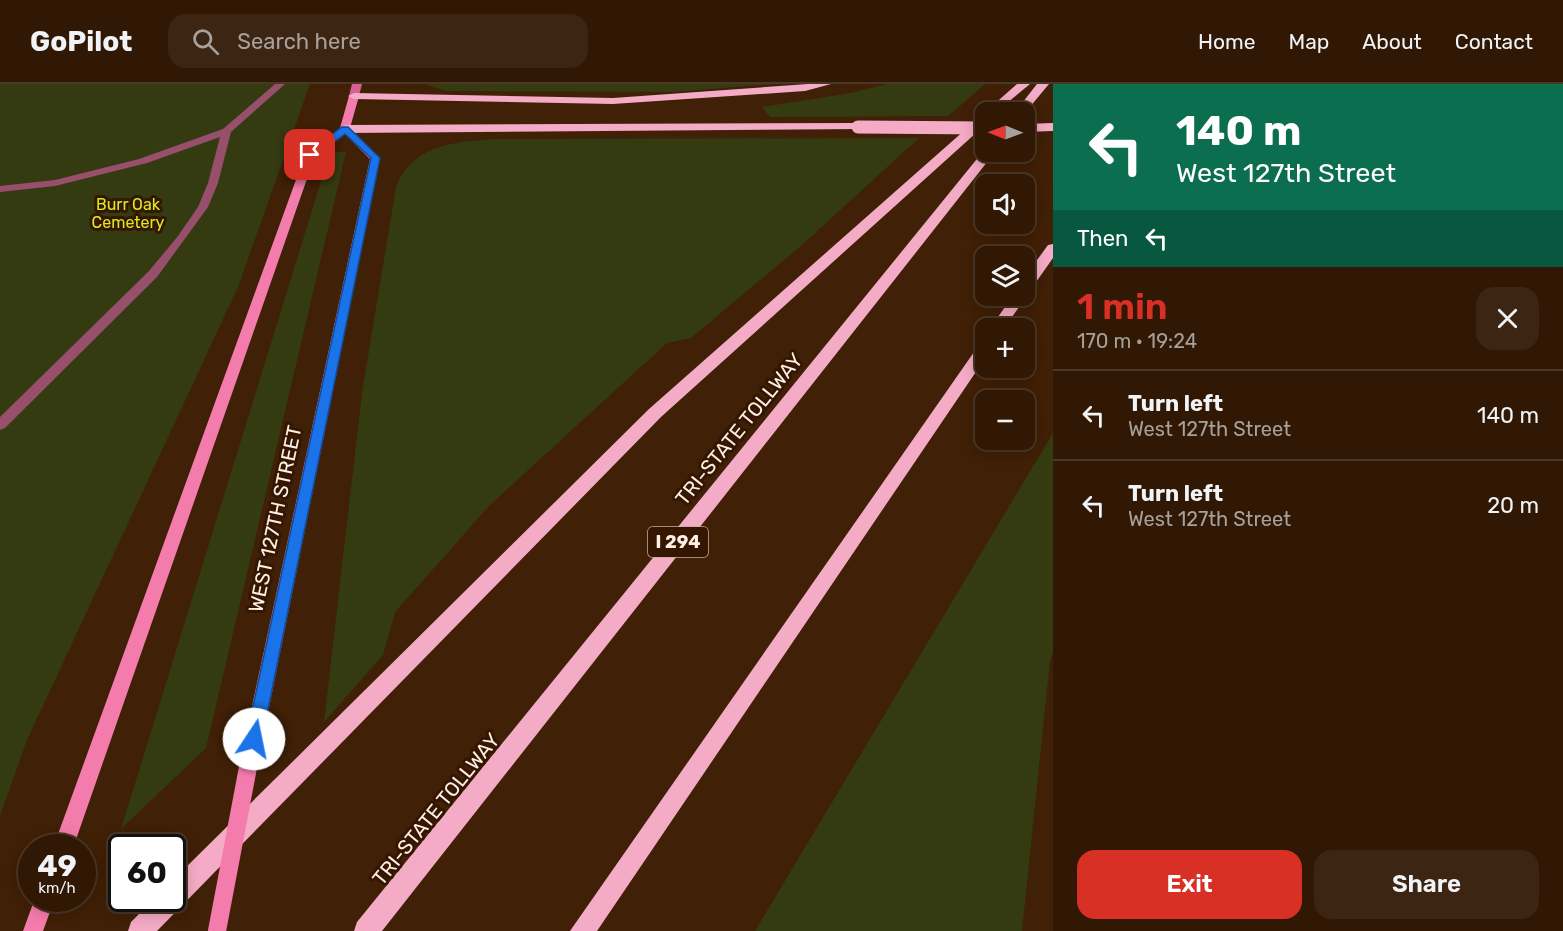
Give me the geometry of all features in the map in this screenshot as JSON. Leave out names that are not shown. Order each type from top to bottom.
[{"type":"highway","points":[[355,90],[613,100],[804,88],[825,84]]},
{"type":"highway","points":[[1002,102],[1024,84]]},
{"type":"highway","points":[[1028,102],[1042,84]]},
{"type":"highway","points":[[186,884],[655,413],[975,127]]},
{"type":"highway","points":[[1035,128],[1053,127]]},
{"type":"highway","points":[[345,129],[975,128]]},
{"type":"highway","name":"TRI-STATE TOLLWAY","points":[[366,931],[981,162]]},
{"type":"highway","points":[[1035,273],[1053,248]]},
{"type":"highway","points":[[582,931],[975,361]]},
{"type":"highway","points":[[140,931],[158,912]]},
{"type":"main road","points":[[68,834],[310,155],[345,129],[355,90]]},
{"type":"main road","name":"WEST 127TH STREET","points":[[216,931],[375,158],[345,129]]},
{"type":"main road","points":[[33,931],[40,912]]},
{"type":"lane","points":[[0,189],[55,183],[143,161],[226,131],[280,84]]},
{"type":"lane","points":[[0,425],[153,274],[182,238],[203,207],[213,183],[226,131]]},
{"type":"green space","name":"Burr Oak Cemetery","points":[[0,84],[310,84],[238,287],[27,740],[0,816]]},
{"type":"green space","points":[[425,84],[774,84],[674,92],[446,91]]},
{"type":"green space","points":[[887,84],[985,84],[948,116],[770,117],[762,107],[851,93]]},
{"type":"green space","points":[[919,138],[802,245],[691,338],[667,343],[489,506],[395,612],[383,655],[324,722],[362,393],[396,187],[404,172],[414,161],[439,147],[454,143],[501,139]]},
{"type":"green space","points":[[330,152],[346,152],[206,748],[121,829]]},
{"type":"green space","points":[[1053,433],[1053,653],[1050,660],[1022,931],[755,931]]},
{"type":"route","points":[[254,739],[375,158],[345,129],[310,155]]}]
